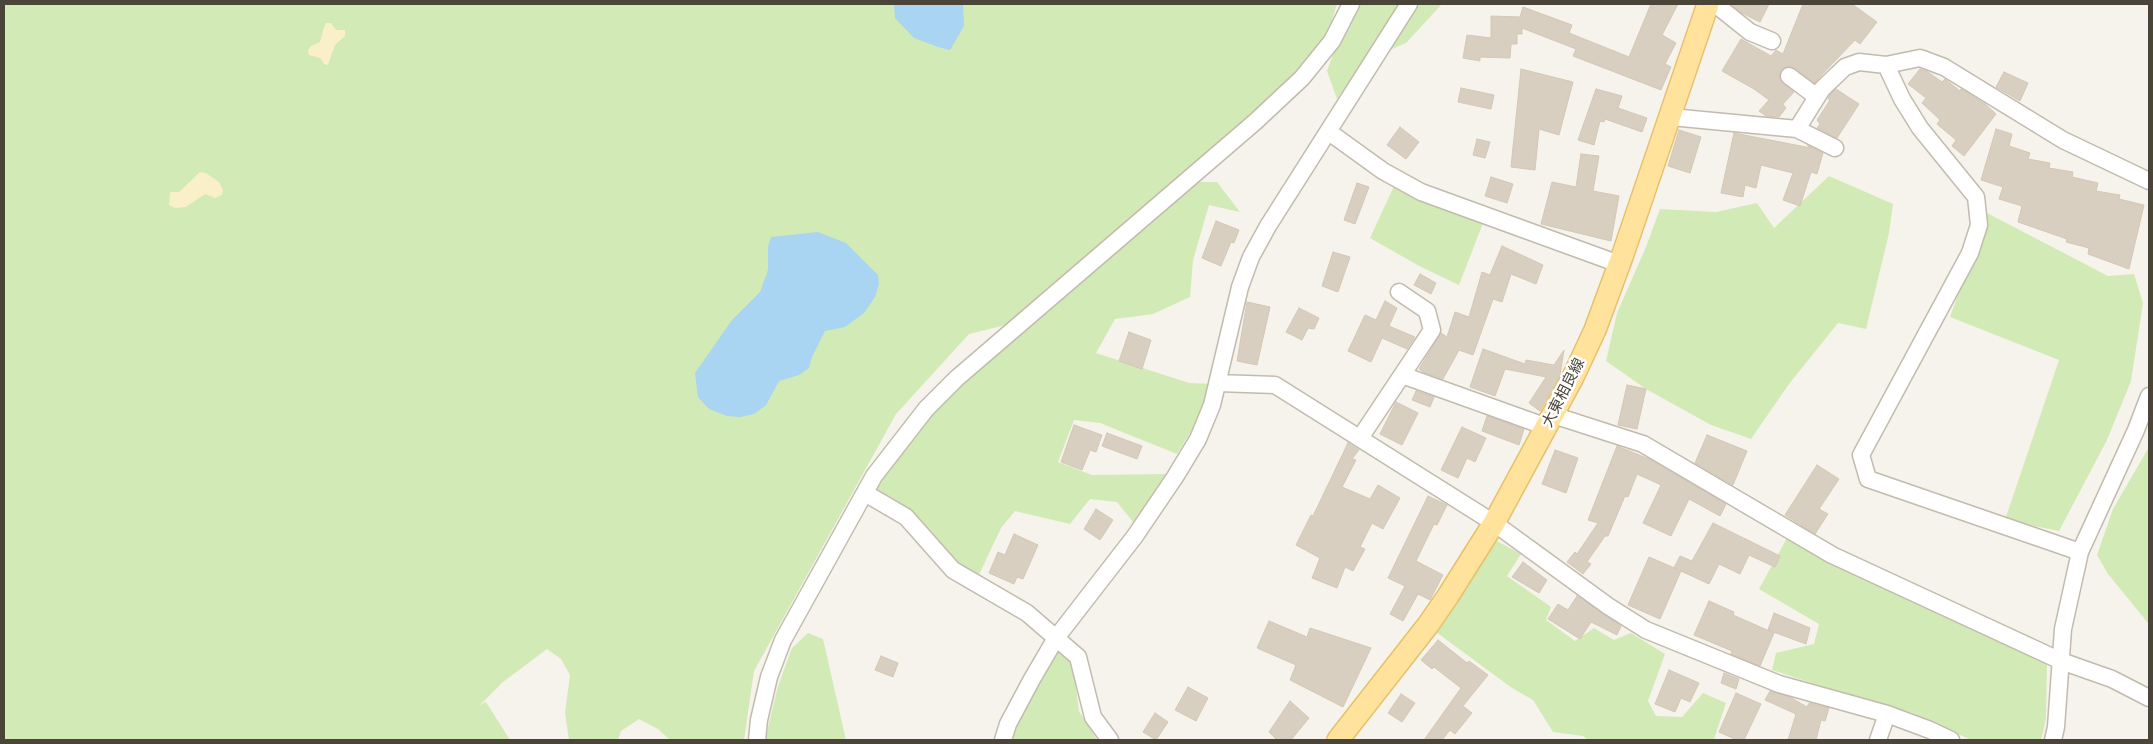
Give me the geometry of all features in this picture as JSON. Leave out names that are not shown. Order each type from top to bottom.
[{"type":"main road","name":"大東相良線","points":[[1338,740],[1428,625],[1494,523],[1550,421],[1595,330],[1671,117],[1708,4]]},
{"type":"street","points":[[757,740],[759,720],[769,677],[782,640],[874,476],[914,424],[957,378],[1255,122],[1302,78],[1332,40],[1350,4]]},
{"type":"street","points":[[1003,740],[1008,724],[1056,638],[1134,536],[1175,477],[1198,439],[1212,405],[1240,286],[1252,257],[1268,226],[1409,4]]},
{"type":"street","points":[[1715,4],[1750,32],[1772,40]]},
{"type":"street","points":[[1797,129],[1822,89],[1845,67],[1859,62],[1886,65],[1920,58],[1944,67],[2063,140],[2149,181]]},
{"type":"street","points":[[1886,65],[1902,99],[1920,128],[1976,197],[1979,225],[1970,253],[1862,455],[1868,479],[2080,552]]},
{"type":"street","points":[[1789,76],[1817,97]]},
{"type":"street","points":[[1671,117],[1797,129],[1835,148]]},
{"type":"street","points":[[1329,132],[1383,171],[1421,192],[1619,264]]},
{"type":"street","points":[[1360,438],[1432,330],[1427,311],[1399,292]]},
{"type":"street","points":[[1402,375],[1550,421],[1642,444],[1832,555],[2061,661],[2112,679],[2149,698]]},
{"type":"street","points":[[1218,383],[1275,385],[1494,523],[1608,606],[1646,630],[1779,684],[1887,714],[1951,740]]},
{"type":"street","points":[[2053,740],[2056,727],[2063,629],[2080,552],[2136,430],[2149,396]]},
{"type":"street","points":[[864,493],[906,517],[953,570],[1028,613],[1078,657],[1093,716],[1110,740]]},
{"type":"street","points":[[1878,740],[1887,714]]},
{"type":"green space","points":[[4,4],[1337,4],[1329,30],[1290,83],[1065,285],[1154,220],[1195,182],[1217,182],[1240,212],[1209,205],[1193,260],[1190,297],[1153,314],[1115,319],[1096,353],[1189,383],[1214,384],[1196,423],[1177,454],[1100,423],[1074,420],[1058,462],[1092,475],[1170,474],[1133,522],[1117,502],[1090,499],[1070,524],[1015,511],[1001,528],[975,583],[868,492],[943,397],[1022,321],[969,334],[896,414],[754,671],[744,740],[670,740],[658,729],[639,719],[621,731],[618,740],[569,740],[565,713],[570,675],[561,659],[547,649],[503,682],[480,705],[486,702],[510,740],[4,740]]},
{"type":"green space","points":[[1351,4],[1442,4],[1406,43],[1364,61],[1337,99],[1327,71]]},
{"type":"green space","points":[[1829,176],[1893,204],[1889,233],[1866,329],[1838,323],[1789,384],[1751,439],[1711,425],[1646,389],[1606,361],[1617,313],[1646,247],[1660,209],[1716,212],[1757,203],[1774,228]]},
{"type":"green space","points":[[1395,184],[1483,223],[1459,285],[1421,267],[1370,238]]},
{"type":"green space","points":[[1987,213],[2108,276],[2134,274],[2143,303],[2131,381],[2107,440],[2059,531],[2005,520],[2059,360],[1950,317]]},
{"type":"green space","points":[[2149,447],[2148,623],[2108,574],[2097,555],[2113,509]]},
{"type":"green space","points":[[1787,538],[2047,662],[2046,719],[2041,740],[1971,740],[1913,713],[1772,670],[1776,653],[1814,644],[1819,624],[1759,589]]},
{"type":"green space","points":[[1495,540],[1521,554],[1507,576],[1551,607],[1546,620],[1575,641],[1594,628],[1614,640],[1631,633],[1665,654],[1648,701],[1656,716],[1682,717],[1703,693],[1726,703],[1714,739],[1716,740],[1588,740],[1583,736],[1553,732],[1533,700],[1512,688],[1436,632],[1442,610]]},
{"type":"green space","points":[[808,633],[823,639],[846,740],[765,740],[778,686],[792,648]]},
{"type":"green space","points":[[1056,649],[1066,654],[1073,666],[1079,711],[1097,740],[1006,740]]},
{"type":"sand","points":[[326,23],[331,23],[336,30],[345,30],[345,36],[335,45],[328,65],[324,64],[320,58],[309,55],[308,50],[311,46],[320,42]]},
{"type":"sand","points":[[200,172],[206,173],[219,182],[223,190],[222,195],[215,198],[205,194],[186,207],[175,208],[169,205],[170,192],[179,192]]},
{"type":"water","points":[[894,4],[963,4],[964,26],[950,50],[938,47],[914,38],[895,18]]},
{"type":"water","points":[[818,232],[846,243],[878,275],[879,284],[875,297],[864,313],[845,327],[825,331],[812,357],[809,368],[799,375],[779,381],[766,405],[754,414],[740,417],[727,416],[709,409],[698,397],[695,373],[732,320],[760,292],[768,270],[768,246],[771,237]]},
{"type":"building","points":[[1651,4],[1678,4],[1662,35],[1676,43],[1665,64],[1671,67],[1661,90],[1573,56],[1576,49],[1522,28],[1522,34],[1517,34],[1517,44],[1511,44],[1510,58],[1480,57],[1480,61],[1463,58],[1467,35],[1491,38],[1491,16],[1520,17],[1523,7],[1572,25],[1569,33],[1629,57]]},
{"type":"building","points":[[1731,4],[1769,4],[1760,22],[1742,13]]},
{"type":"building","points":[[1803,4],[1852,4],[1877,22],[1860,44],[1855,40],[1814,83],[1791,66],[1781,70],[1779,74],[1780,80],[1794,92],[1783,104],[1786,108],[1779,117],[1766,116],[1759,111],[1769,100],[1722,71],[1741,39],[1771,56],[1776,50],[1783,54]]},
{"type":"building","points":[[1521,69],[1573,82],[1559,135],[1539,129],[1535,170],[1511,167]]},
{"type":"building","points":[[1920,69],[1942,82],[1945,79],[1960,91],[1961,89],[1985,104],[1996,114],[1964,156],[1952,146],[1956,140],[1937,124],[1940,120],[1922,103],[1926,98],[1908,84]]},
{"type":"building","points":[[2004,72],[2028,83],[2020,101],[1996,87]]},
{"type":"building","points":[[1461,88],[1494,95],[1491,109],[1458,102]]},
{"type":"building","points":[[1596,89],[1622,96],[1618,108],[1647,118],[1642,132],[1605,119],[1604,122],[1600,121],[1594,145],[1578,140]]},
{"type":"building","points":[[1836,89],[1859,104],[1837,138],[1817,128],[1820,124],[1817,120],[1830,100],[1828,99],[1830,95]]},
{"type":"building","points":[[1400,127],[1419,142],[1406,159],[1387,145]]},
{"type":"building","points":[[1996,129],[2012,134],[2009,146],[2030,153],[2028,159],[2050,163],[2049,168],[2073,172],[2072,177],[2098,183],[2096,191],[2120,195],[2119,199],[2144,205],[2129,269],[2088,254],[2089,248],[2066,242],[2067,239],[2018,222],[2022,206],[1999,199],[2003,187],[1981,180]]},
{"type":"building","points":[[1679,130],[1701,137],[1690,173],[1668,166]]},
{"type":"building","points":[[1734,133],[1811,148],[1807,145],[1823,153],[1817,174],[1811,172],[1800,206],[1783,200],[1793,173],[1761,165],[1756,188],[1745,185],[1743,197],[1721,193]]},
{"type":"building","points":[[1477,139],[1490,142],[1485,158],[1473,155]]},
{"type":"building","points":[[1581,154],[1599,156],[1593,191],[1619,196],[1611,241],[1541,224],[1552,182],[1576,187]]},
{"type":"building","points":[[1491,177],[1513,184],[1507,203],[1485,196]]},
{"type":"building","points":[[1357,183],[1369,187],[1355,224],[1344,220]]},
{"type":"building","points":[[1216,221],[1239,230],[1234,243],[1231,242],[1221,266],[1202,258]]},
{"type":"building","points":[[1502,246],[1543,265],[1536,284],[1511,274],[1502,302],[1493,299],[1473,355],[1459,350],[1443,379],[1423,372],[1419,369],[1441,333],[1447,337],[1455,312],[1469,317],[1482,272],[1490,275]]},
{"type":"building","points":[[1333,252],[1350,257],[1338,292],[1322,286]]},
{"type":"building","points":[[1420,274],[1436,283],[1431,294],[1414,285]]},
{"type":"building","points":[[1385,301],[1397,308],[1389,326],[1415,337],[1407,349],[1382,338],[1371,362],[1348,351],[1365,315],[1376,320]]},
{"type":"building","points":[[1247,302],[1270,307],[1257,365],[1237,361]]},
{"type":"building","points":[[1299,308],[1319,318],[1314,329],[1308,328],[1302,340],[1286,332]]},
{"type":"building","points":[[1129,332],[1151,340],[1142,369],[1119,361]]},
{"type":"building","points":[[1483,349],[1525,364],[1526,360],[1554,365],[1564,350],[1560,375],[1540,411],[1529,403],[1546,377],[1505,369],[1495,396],[1470,387]]},
{"type":"building","points":[[1627,385],[1646,389],[1637,429],[1618,425]]},
{"type":"building","points":[[1416,391],[1434,397],[1430,407],[1412,400]]},
{"type":"building","points":[[1396,402],[1418,413],[1402,445],[1380,434]]},
{"type":"building","points":[[1487,416],[1524,429],[1519,445],[1482,431]]},
{"type":"building","points":[[1074,425],[1102,435],[1096,452],[1090,450],[1082,470],[1061,462]]},
{"type":"building","points":[[1462,427],[1486,438],[1475,462],[1467,458],[1458,478],[1441,470]]},
{"type":"building","points":[[1107,433],[1142,446],[1137,459],[1102,446]]},
{"type":"building","points":[[1707,435],[1747,451],[1733,485],[1695,463]]},
{"type":"building","points":[[1348,443],[1359,450],[1352,459],[1356,460],[1342,487],[1370,499],[1378,485],[1400,498],[1383,529],[1372,523],[1360,547],[1365,549],[1353,571],[1345,567],[1337,588],[1312,578],[1320,558],[1296,545],[1311,515],[1313,516]]},
{"type":"building","points":[[1617,446],[1649,459],[1726,504],[1720,516],[1689,499],[1671,536],[1643,523],[1661,485],[1637,474],[1628,497],[1625,496],[1608,536],[1605,536],[1587,562],[1591,564],[1583,574],[1567,562],[1575,552],[1577,554],[1598,523],[1588,520]]},
{"type":"building","points":[[1555,450],[1578,458],[1566,493],[1542,484]]},
{"type":"building","points":[[1817,465],[1839,479],[1819,509],[1828,514],[1815,534],[1785,515]]},
{"type":"building","points":[[1428,496],[1447,505],[1437,525],[1434,524],[1416,561],[1443,575],[1430,600],[1418,594],[1403,621],[1390,614],[1405,586],[1388,578]]},
{"type":"building","points":[[1096,509],[1113,520],[1100,540],[1084,529]]},
{"type":"building","points":[[1713,523],[1780,556],[1775,567],[1749,555],[1740,574],[1719,564],[1709,584],[1681,571],[1660,619],[1628,605],[1649,557],[1674,568],[1680,556],[1692,561]]},
{"type":"building","points":[[1014,534],[1038,545],[1023,579],[1017,577],[1014,584],[989,573],[998,552],[1005,555]]},
{"type":"building","points":[[1523,562],[1547,580],[1539,593],[1512,577]]},
{"type":"building","points":[[1577,596],[1621,626],[1617,635],[1591,622],[1580,639],[1548,619],[1558,604],[1568,610]]},
{"type":"building","points":[[1709,601],[1734,612],[1733,615],[1774,633],[1760,666],[1731,654],[1732,651],[1694,635]]},
{"type":"building","points":[[1774,613],[1810,628],[1806,644],[1768,630]]},
{"type":"building","points":[[1269,621],[1307,637],[1310,628],[1371,648],[1343,707],[1290,680],[1296,665],[1257,648]]},
{"type":"building","points":[[1438,640],[1467,663],[1469,661],[1488,675],[1463,706],[1472,713],[1455,734],[1450,730],[1442,740],[1424,740],[1461,688],[1434,667],[1432,669],[1421,660]]},
{"type":"building","points":[[881,656],[898,663],[893,677],[875,670]]},
{"type":"building","points":[[1669,670],[1699,683],[1690,702],[1681,698],[1675,712],[1655,704]]},
{"type":"building","points":[[1724,673],[1739,679],[1736,689],[1721,683]]},
{"type":"building","points":[[1188,687],[1208,698],[1196,721],[1175,710]]},
{"type":"building","points":[[1770,691],[1790,697],[1807,707],[1809,703],[1829,708],[1825,721],[1821,720],[1816,740],[1788,740],[1796,714],[1765,700]]},
{"type":"building","points":[[1736,693],[1761,704],[1744,740],[1737,740],[1719,732]]},
{"type":"building","points":[[1401,694],[1415,703],[1402,722],[1388,713]]},
{"type":"building","points":[[1290,701],[1309,718],[1291,740],[1277,740],[1269,732]]},
{"type":"building","points":[[1155,713],[1168,722],[1156,740],[1143,732]]}]
